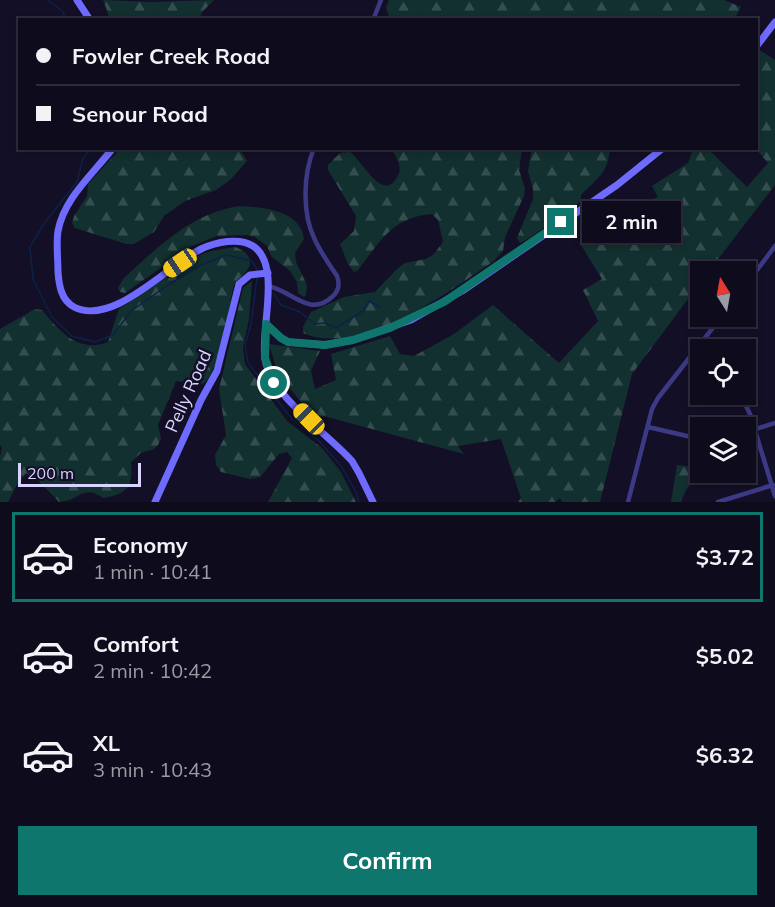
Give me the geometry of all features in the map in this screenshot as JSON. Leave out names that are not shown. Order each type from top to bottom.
[{"type":"street","points":[[77,0],[89,18]]},
{"type":"street","points":[[374,18],[381,0]]},
{"type":"street","points":[[758,43],[775,22]]},
{"type":"street","points":[[111,150],[78,190],[59,227],[57,255],[60,287],[69,303],[81,310],[107,308],[126,300],[202,249],[230,242],[249,244],[256,248],[266,262],[268,273],[265,358],[274,383],[290,402],[352,461],[373,502]]},
{"type":"street","points":[[268,286],[306,305],[323,303],[335,295],[338,290],[339,281],[314,239],[308,213],[306,183],[314,150]]},
{"type":"street","points":[[266,324],[288,342],[325,345],[353,340],[411,320],[462,291],[608,191],[660,150]]},
{"type":"street","points":[[756,272],[775,246]]},
{"type":"street","name":"Pelly Road","points":[[155,502],[201,400],[217,371],[236,290],[239,284],[250,275],[268,273]]},
{"type":"street","points":[[628,502],[652,409],[658,398],[714,327]]},
{"type":"street","points":[[756,429],[775,423]]},
{"type":"street","points":[[648,427],[690,437]]},
{"type":"street","points":[[756,432],[775,496]]},
{"type":"street","points":[[718,502],[773,485]]},
{"type":"green space","points":[[103,0],[151,2],[214,0],[199,18],[110,18]]},
{"type":"green space","points":[[389,0],[724,0],[741,7],[735,18],[389,18],[386,7]]},
{"type":"green space","points":[[758,49],[775,60],[775,185],[717,261],[690,261],[690,296],[632,374],[600,502],[562,502],[560,498],[555,502],[518,502],[521,498],[501,439],[458,446],[464,454],[324,416],[315,419],[278,374],[269,344],[320,351],[311,371],[315,389],[336,380],[331,354],[390,336],[400,354],[414,356],[454,334],[493,305],[559,363],[598,321],[583,290],[602,279],[581,245],[610,226],[643,217],[638,204],[658,197],[652,186],[688,163],[693,150],[709,150],[747,187],[768,163],[757,150]]},
{"type":"green space","points":[[119,150],[237,150],[247,161],[231,179],[216,190],[185,201],[164,216],[154,232],[134,244],[126,244],[75,228],[72,223],[74,216],[87,196],[88,184]]},
{"type":"green space","points":[[392,150],[522,150],[519,170],[525,188],[524,196],[505,237],[503,251],[494,261],[429,304],[403,318],[350,337],[325,338],[303,333],[303,327],[311,312],[344,297],[375,292],[405,263],[426,259],[434,254],[443,242],[438,220],[432,214],[418,216],[407,220],[388,233],[358,270],[354,272],[348,264],[340,244],[354,231],[356,216],[328,170],[328,165],[340,153],[350,152],[373,178],[386,186],[392,183],[400,169]]},
{"type":"green space","points":[[532,150],[610,150],[607,165],[581,195],[581,201],[520,243],[517,238],[533,199],[528,171]]},
{"type":"green space","points":[[239,206],[279,212],[296,222],[301,229],[304,239],[295,253],[296,262],[307,285],[304,297],[298,293],[297,282],[290,271],[271,256],[267,246],[255,237],[247,235],[217,236],[192,246],[125,293],[120,292],[118,288],[123,279],[162,244],[205,216]]},
{"type":"green space","points":[[235,247],[246,253],[250,263],[248,270],[234,285],[214,368],[204,383],[176,381],[158,425],[161,438],[158,445],[154,449],[141,453],[131,462],[131,478],[127,488],[118,494],[103,498],[90,492],[59,502],[38,480],[26,473],[8,502],[0,502],[2,448],[0,445],[0,329],[35,309],[42,310],[62,332],[78,342],[97,345],[108,342],[119,309],[200,255]]},
{"type":"green space","points":[[252,281],[249,319],[243,347],[245,364],[287,421],[322,448],[341,472],[356,502],[268,502],[292,458],[287,452],[279,454],[260,477],[250,479],[221,472],[216,465],[215,455],[226,435],[219,389],[243,288]]},
{"type":"green space","points":[[677,465],[690,467],[691,483],[681,502],[671,502]]},
{"type":"waterway","points":[[48,0],[63,12],[65,18]]},
{"type":"waterway","points":[[90,150],[83,158],[77,182],[43,225],[30,247],[33,279],[52,317],[72,336],[95,342],[113,335],[131,311],[201,265],[226,255],[252,261],[258,271]]},
{"type":"waterway","points":[[257,278],[251,324],[245,345],[248,363],[292,419],[319,441],[341,466],[359,502]]},
{"type":"waterway","points":[[274,294],[281,305],[300,312],[315,324],[325,323],[336,328],[363,311],[369,301],[380,307]]},
{"type":"route","points":[[274,383],[265,358],[266,324],[288,342],[325,345],[342,343],[390,328],[411,320],[462,291],[561,222]]}]
